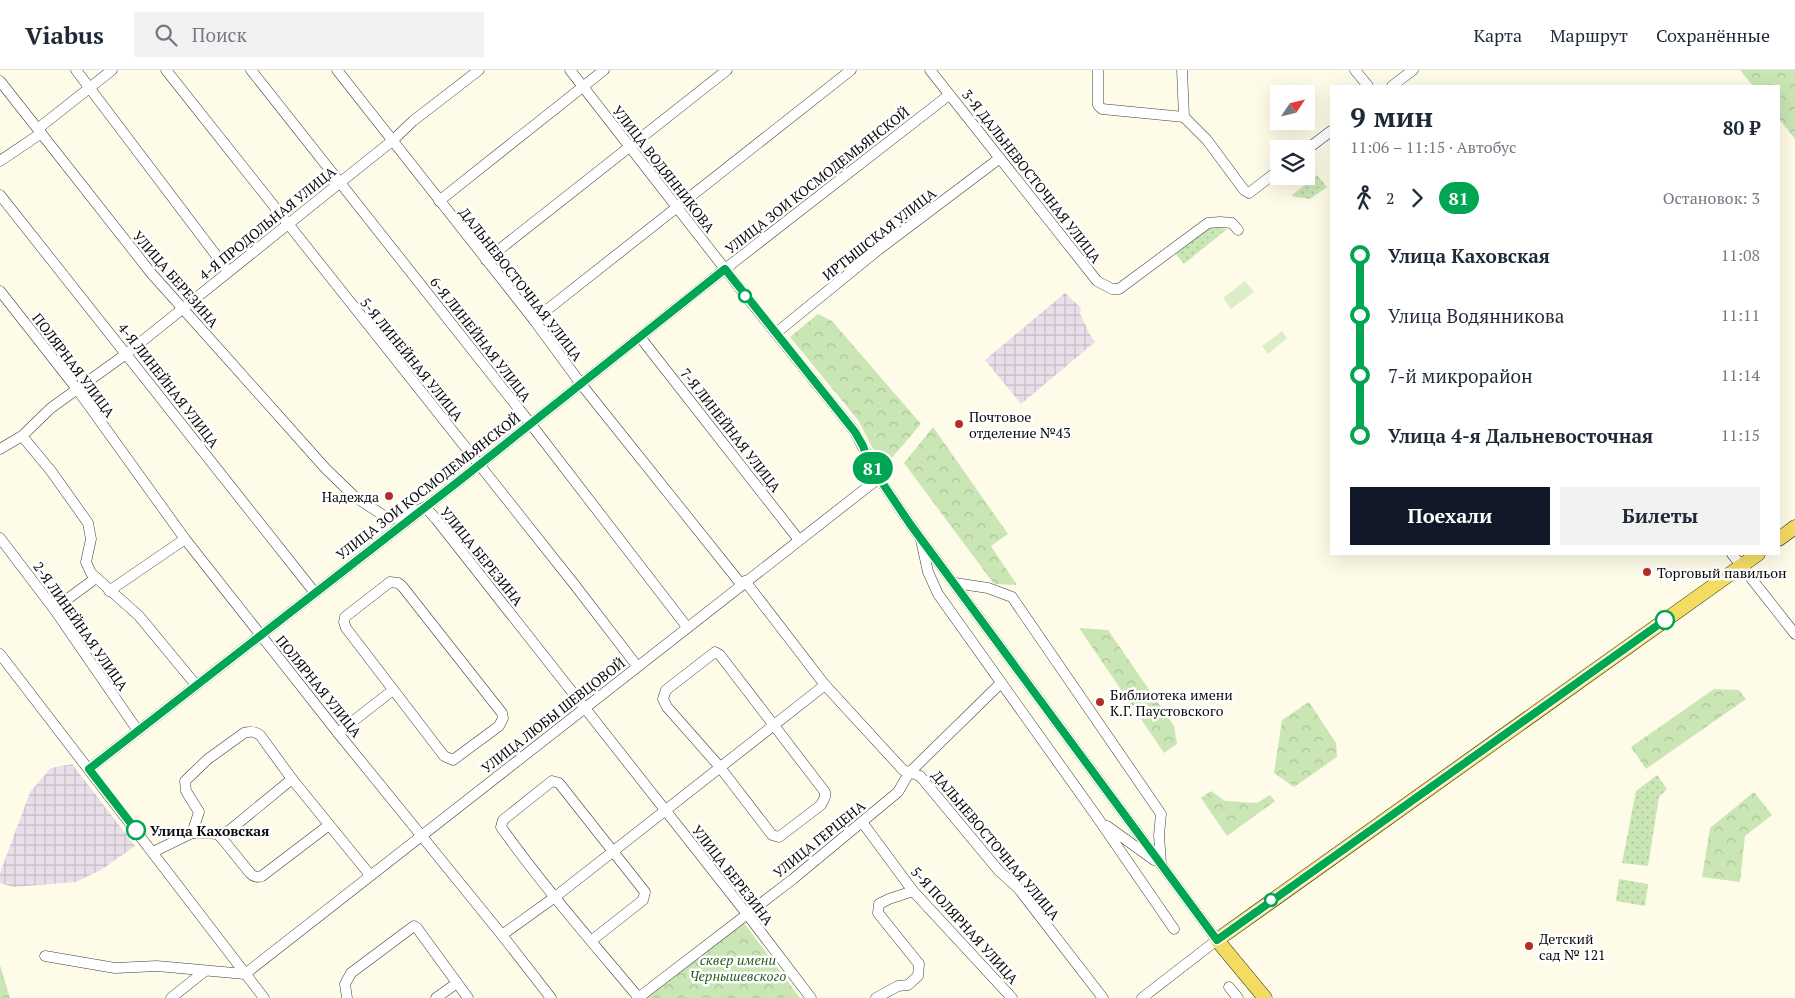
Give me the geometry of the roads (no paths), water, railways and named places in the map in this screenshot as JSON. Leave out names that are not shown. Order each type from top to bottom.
[{"type":"main road","points":[[1780,538],[1795,527]]},
{"type":"main road","points":[[1265,998],[1217,940],[1757,555]]},
{"type":"street","points":[[76,70],[228,272]]},
{"type":"street","points":[[0,161],[40,134],[40,127],[112,70]]},
{"type":"street","name":"5-Я ЛИНЕЙНАЯ УЛИЦА","points":[[166,70],[637,666]]},
{"type":"street","name":"6-Я ЛИНЕЙНАЯ УЛИЦА","points":[[250,70],[530,423],[687,627]]},
{"type":"street","name":"ДАЛЬНЕВОСТОЧНАЯ УЛИЦА","points":[[337,70],[534,320],[581,384],[825,685],[903,770],[920,776],[1000,871],[1018,888],[1103,998]]},
{"type":"street","name":"4-Я ПРОДОЛЬНАЯ УЛИЦА","points":[[0,449],[22,436],[50,408],[126,354],[392,141],[413,121],[479,70]]},
{"type":"street","name":"УЛИЦА ВОДЯННИКОВА","points":[[570,70],[855,432],[878,478],[920,537],[1217,940]]},
{"type":"street","points":[[439,201],[604,70]]},
{"type":"street","points":[[486,260],[727,70]]},
{"type":"street","points":[[534,320],[851,70]]},
{"type":"street","name":"3-Я ДАЛЬНЕВОСТОЧНАЯ УЛИЦА","points":[[930,70],[1097,281],[1112,289],[1119,289],[1208,223],[1220,222],[1235,226]]},
{"type":"street","points":[[1098,70],[1098,105],[1102,109],[1184,117],[1207,140],[1244,190],[1249,192],[1270,177]]},
{"type":"street","points":[[1182,70],[1184,117]]},
{"type":"street","points":[[1355,70],[1367,85]]},
{"type":"street","points":[[1393,85],[1413,70]]},
{"type":"street","name":"УЛИЦА БЕРЕЗИНА","points":[[0,81],[151,273],[326,469],[356,497],[389,519],[400,518],[424,507],[444,528],[811,998]]},
{"type":"street","name":"УЛИЦА ЗОИ КОСМОДЕМЬЯНСКОЙ","points":[[89,769],[949,95]]},
{"type":"street","points":[[1315,144],[1330,133]]},
{"type":"street","name":"ИРТЫШСКАЯ УЛИЦА","points":[[776,333],[878,250],[1000,158]]},
{"type":"street","name":"4-Я ЛИНЕЙНАЯ УЛИЦА","points":[[0,195],[315,593]]},
{"type":"street","name":"ПОЛЯРНАЯ УЛИЦА","points":[[0,291],[76,389],[185,539],[551,998]]},
{"type":"street","name":"7-Я ЛИНЕЙНАЯ УЛИЦА","points":[[640,337],[800,540]]},
{"type":"street","points":[[22,436],[51,471],[88,523],[92,539],[86,562],[96,578],[139,616],[196,685]]},
{"type":"street","name":"УЛИЦА ЛЮБЫ ШЕВЦОВОЙ","points":[[245,974],[878,478]]},
{"type":"street","points":[[920,537],[928,572],[938,594],[1097,817],[1174,929]]},
{"type":"street","name":"2-Я ЛИНЕЙНАЯ УЛИЦА","points":[[0,538],[54,609],[138,731]]},
{"type":"street","points":[[110,591],[185,539]]},
{"type":"street","points":[[1733,555],[1795,634]]},
{"type":"street","points":[[54,609],[96,578]]},
{"type":"street","points":[[394,582],[402,586],[502,713],[503,718],[499,726],[457,759],[448,759],[393,690],[346,628],[344,622],[345,617],[386,585],[394,582]]},
{"type":"street","points":[[955,583],[988,588],[1012,597],[1161,814],[1159,835],[1161,865]]},
{"type":"street","points":[[715,652],[720,655],[822,787],[825,797],[821,805],[782,836],[775,837],[719,766],[667,707],[663,699],[666,690],[715,652]]},
{"type":"street","points":[[0,654],[264,998]]},
{"type":"street","name":"УЛИЦА ГЕРЦЕНА","points":[[638,998],[747,914],[898,792],[909,773],[1002,683]]},
{"type":"street","points":[[502,935],[555,897],[719,766],[825,685]]},
{"type":"street","points":[[338,733],[393,690]]},
{"type":"street","points":[[192,833],[199,812],[186,791],[185,781],[208,759],[244,733],[254,732],[260,735],[292,779],[370,875]]},
{"type":"street","points":[[220,836],[225,834],[292,779]]},
{"type":"street","points":[[591,941],[643,900],[646,892],[560,783],[556,781],[548,783],[502,820],[501,827],[555,897],[591,941],[638,998]]},
{"type":"street","points":[[1097,817],[1121,837],[1161,865]]},
{"type":"street","name":"5-Я ПОЛЯРНАЯ УЛИЦА","points":[[862,822],[913,891],[1012,998]]},
{"type":"street","points":[[153,852],[192,833],[213,832],[220,836],[252,876],[258,877],[262,876],[329,825]]},
{"type":"street","points":[[876,998],[898,986],[908,985],[918,976],[919,964],[878,913],[878,904],[913,891]]},
{"type":"street","points":[[347,998],[345,984],[351,973],[414,926],[468,998]]},
{"type":"street","points":[[1142,998],[1217,940]]},
{"type":"street","points":[[45,956],[116,968],[157,966],[245,974]]},
{"type":"street","points":[[171,998],[204,971]]},
{"type":"street","points":[[436,998],[457,983]]},
{"type":"street","points":[[1229,987],[1238,998]]},
{"type":"place","name":"Почтовое отделение №43","points":[[959,424]]},
{"type":"place","name":"Надежда","points":[[389,496]]},
{"type":"place","name":"Торговый павильон","points":[[1647,572]]},
{"type":"place","name":"Библиотека имени К.Г. Паустовского","points":[[1100,702]]},
{"type":"place","name":"Улица Каховская","points":[[136,830]]},
{"type":"place","name":"Детский сад № 121","points":[[1529,946]]},
{"type":"park label","name":"сквер имени Чернышевского","points":[[738,968]]}]
